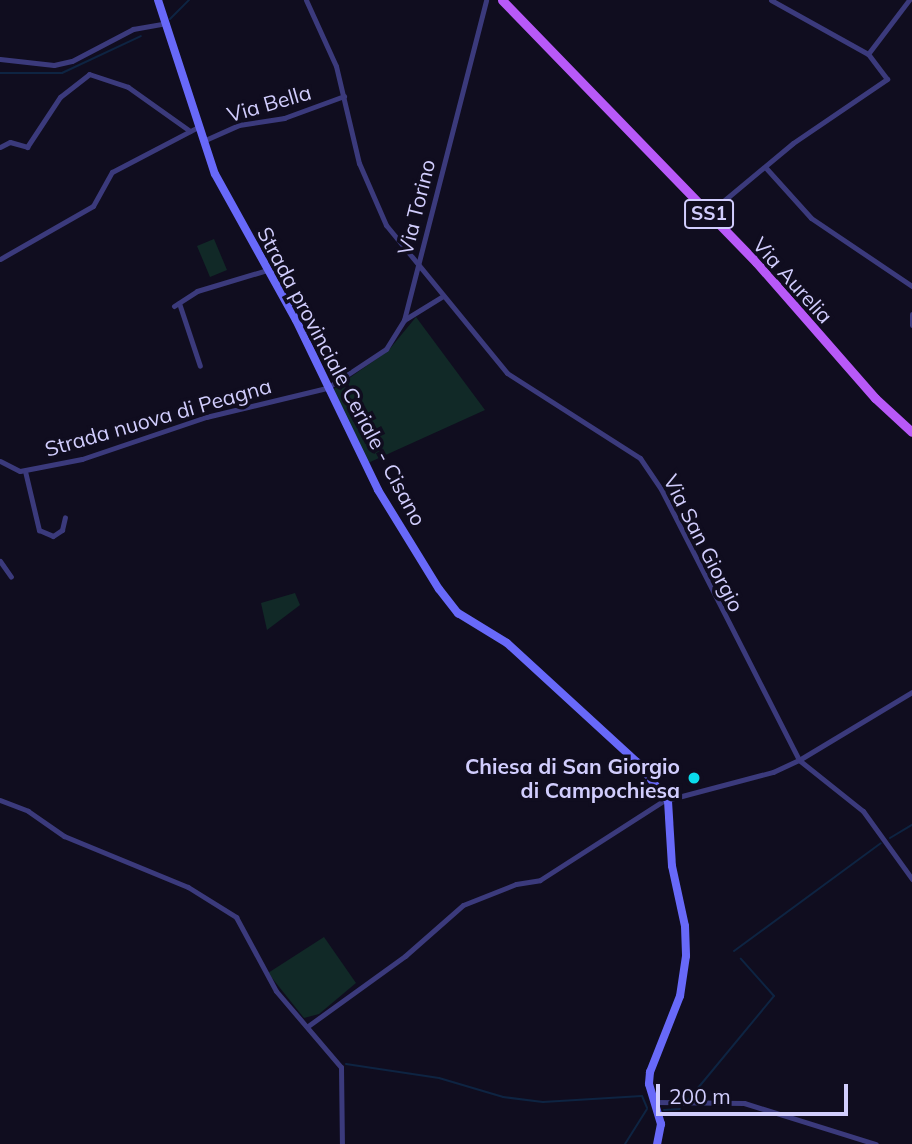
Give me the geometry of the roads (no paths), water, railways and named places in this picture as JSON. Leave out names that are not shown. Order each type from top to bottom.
[{"type":"main road","name":"Strada provinciale Ceriale - Cisano","points":[[158,0],[203,141],[235,216],[267,270],[378,490],[452,608],[507,643],[636,762],[668,801]]},
{"type":"main road","name":"Via Aurelia","points":[[502,0],[708,213],[875,398],[912,432]]},
{"type":"main road","points":[[657,1144],[661,1124],[650,1072],[680,996],[686,956],[685,926],[672,866],[668,801]]},
{"type":"street","name":"Via Bella","points":[[306,0],[336,66],[359,163],[376,205],[397,241],[419,262]]},
{"type":"street","name":"Via Torino","points":[[327,388],[386,349],[404,320],[486,0]]},
{"type":"street","points":[[708,213],[766,168],[793,143],[886,81],[887,74],[868,54],[771,0]]},
{"type":"street","points":[[868,54],[909,0]]},
{"type":"street","points":[[0,59],[54,65],[72,61],[133,29],[166,23]]},
{"type":"street","points":[[0,147],[10,142],[27,147],[60,97],[89,74],[128,87],[190,131]]},
{"type":"street","name":"Via Bella","points":[[203,141],[239,125],[284,118],[344,96]]},
{"type":"street","points":[[0,258],[93,206],[112,172],[200,127]]},
{"type":"street","points":[[766,168],[811,218],[912,286]]},
{"type":"street","name":"Via San Giorgio","points":[[419,262],[443,296],[507,373],[640,458],[661,489],[799,760]]},
{"type":"street","points":[[200,366],[177,305],[204,289],[239,282],[267,270]]},
{"type":"street","points":[[404,320],[443,296]]},
{"type":"street","points":[[912,314],[912,325]]},
{"type":"street","name":"Strada nuova di Peagna","points":[[0,461],[15,471],[25,471],[82,459],[206,417],[327,388]]},
{"type":"street","points":[[25,471],[39,530],[52,536],[62,530],[65,517]]},
{"type":"street","points":[[0,561],[11,577]]},
{"type":"street","points":[[308,1026],[405,956],[463,905],[516,884],[540,880],[668,801],[773,772],[799,760],[912,692]]},
{"type":"street","points":[[799,760],[863,811],[912,879]]},
{"type":"street","points":[[0,800],[28,811],[64,836],[188,887],[236,917],[276,991],[341,1067],[342,1144]]},
{"type":"street","points":[[656,1102],[744,1103],[876,1144]]},
{"type":"waterway","points":[[170,19],[189,0]]},
{"type":"waterway","points":[[0,73],[62,73],[141,36]]},
{"type":"waterway","points":[[890,838],[912,825]]},
{"type":"waterway","points":[[734,951],[881,843]]},
{"type":"waterway","points":[[688,1100],[774,996],[741,959]]},
{"type":"waterway","points":[[346,1064],[439,1078],[503,1097],[543,1102],[642,1096],[647,1108]]},
{"type":"waterway","points":[[625,1144],[647,1109]]},
{"type":"waterway","points":[[664,1110],[680,1109]]},
{"type":"place","name":"Chiesa di San Giorgio di Campochiesa","points":[[694,778]]}]
